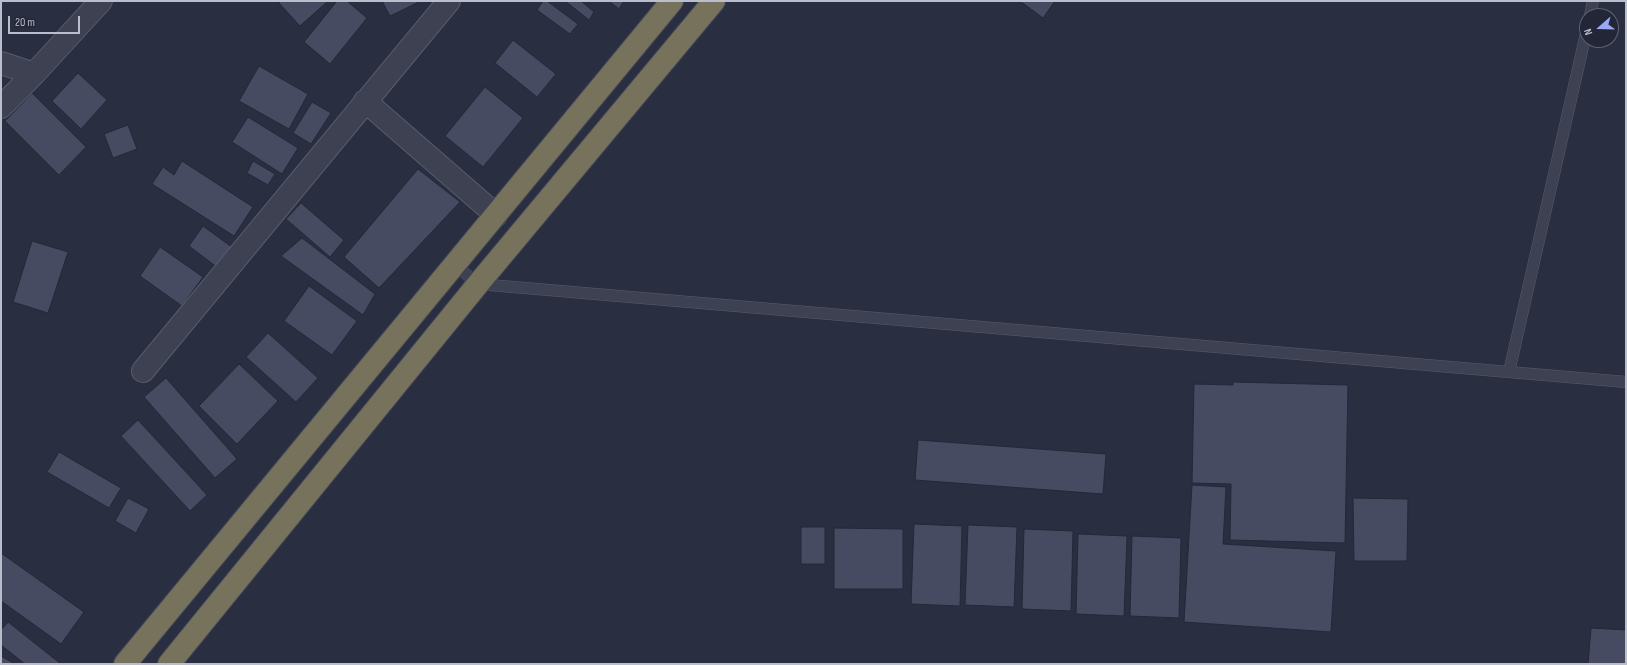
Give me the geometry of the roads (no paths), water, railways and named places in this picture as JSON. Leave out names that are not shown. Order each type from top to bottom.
[{"type":"highway","points":[[125,664],[672,1]]},
{"type":"highway","points":[[168,664],[478,284],[714,1]]},
{"type":"street","points":[[1,107],[34,74],[101,1]]},
{"type":"street","points":[[143,371],[449,1]]},
{"type":"street","points":[[1,63],[34,74]]},
{"type":"street","points":[[365,101],[496,215]]},
{"type":"lane","points":[[1509,372],[1583,48]]},
{"type":"lane","points":[[454,264],[478,284],[1626,382]]}]
